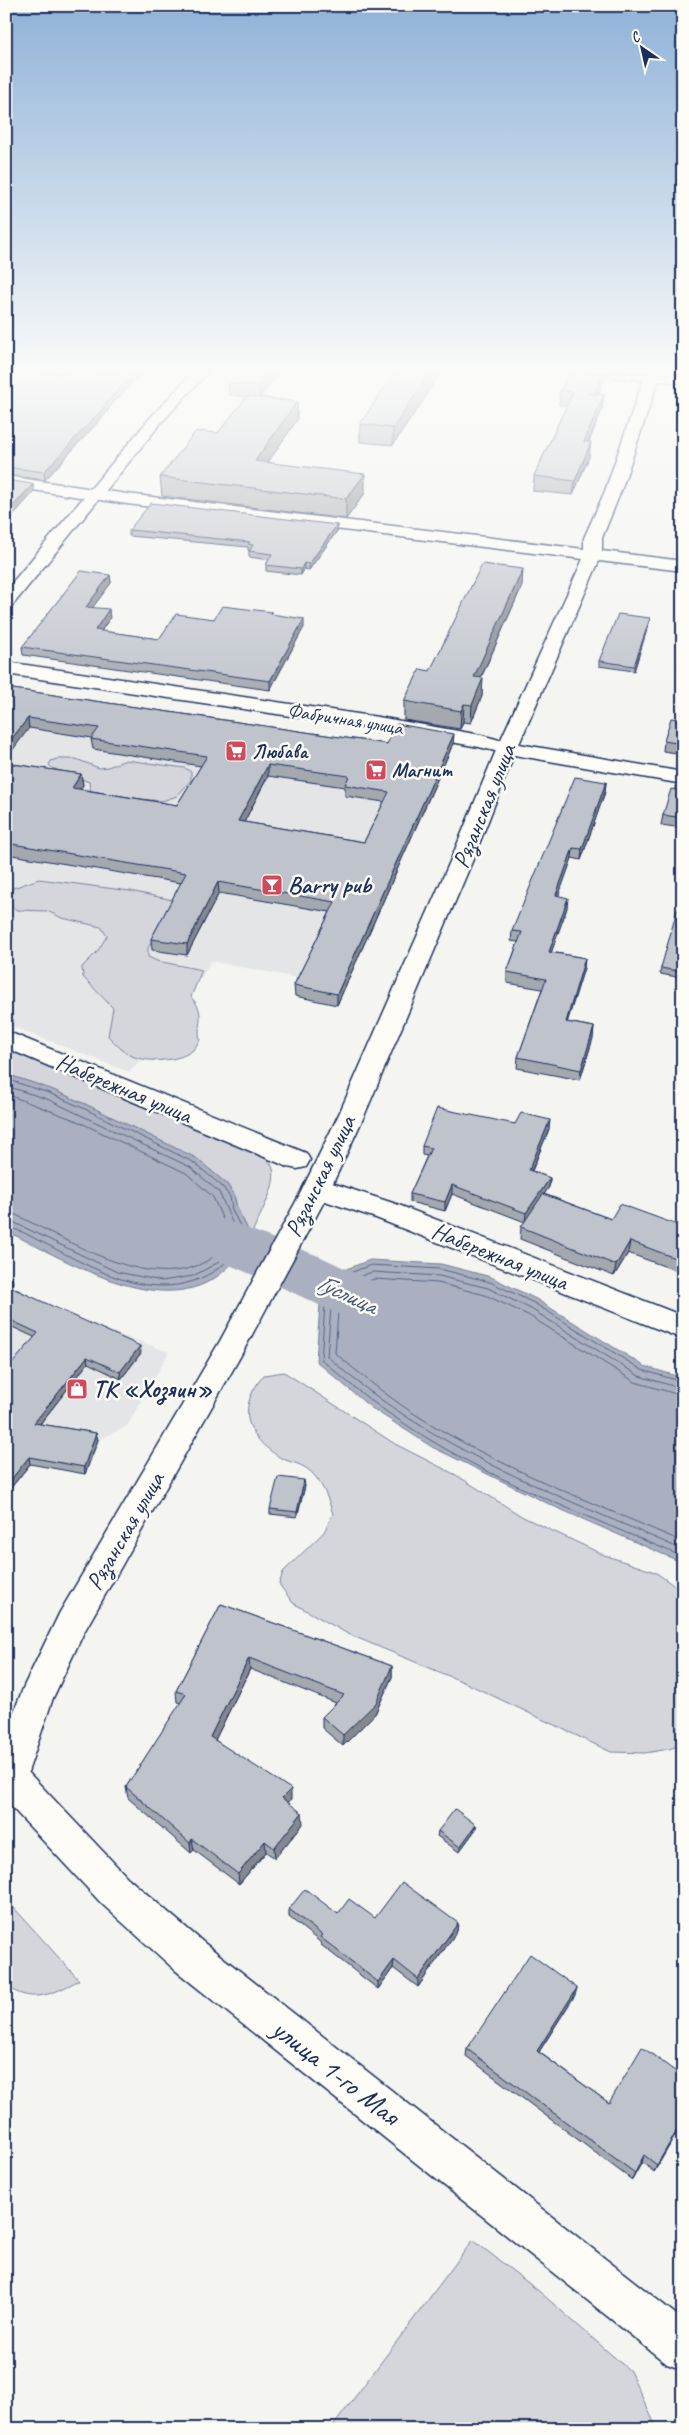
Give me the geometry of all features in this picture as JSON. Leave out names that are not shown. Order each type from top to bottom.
[{"type":"main road","points":[[44,487],[683,566]]},
{"type":"main road","points":[[6,602],[100,487]]},
{"type":"main road","name":"Рязанская улица","points":[[593,555],[593,538],[614,487]]},
{"type":"main road","name":"Рязанская улица","points":[[7,1777],[36,1697],[72,1622],[230,1349],[315,1192],[363,1088],[463,857],[507,748],[593,555],[609,538],[629,487]]},
{"type":"main road","name":"Фабричная улица","points":[[6,668],[378,723],[481,741],[507,748],[683,778]]},
{"type":"main road","name":"Набережная улица","points":[[6,1039],[297,1160]]},
{"type":"main road","name":"Набережная улица","points":[[315,1192],[386,1211],[683,1328]]},
{"type":"main road","name":"улица 1-го Мая","points":[[7,1777],[115,1891],[189,1956],[683,2348]]},
{"type":"shaded area","points":[[6,725],[100,739],[349,787],[346,796],[425,808],[413,832],[303,979],[211,961],[201,978],[194,977],[150,1050],[129,1072],[6,1024],[6,759],[9,755]]},
{"type":"shaded area","points":[[57,759],[76,759],[99,768],[108,767],[126,760],[185,768],[191,772],[191,780],[177,796],[162,801],[91,794],[89,782],[52,768],[49,765],[51,761]]},
{"type":"shaded area","points":[[39,879],[130,891],[173,900],[148,948],[148,957],[157,961],[202,970],[191,997],[196,1003],[200,1014],[200,1040],[193,1050],[172,1059],[146,1060],[128,1054],[108,1036],[113,1008],[83,977],[82,967],[97,952],[107,936],[101,927],[62,918],[47,911],[17,910],[6,904],[6,893],[13,888]]},
{"type":"shaded area","points":[[6,1045],[266,1159],[273,1169],[273,1185],[251,1236],[237,1208],[234,1195],[227,1184],[196,1158],[85,1104],[51,1089],[6,1074]]},
{"type":"shaded area","name":"ТК «Хозяин»","points":[[6,1296],[34,1304],[169,1352],[127,1426],[98,1440],[62,1434],[6,1457]]},
{"type":"shaded area","points":[[284,1372],[395,1444],[456,1475],[523,1517],[604,1555],[655,1572],[683,1592],[683,1744],[669,1749],[645,1753],[611,1752],[468,1684],[348,1634],[293,1603],[279,1584],[283,1572],[324,1532],[333,1514],[326,1495],[316,1477],[303,1466],[281,1458],[269,1449],[252,1431],[248,1421],[250,1399],[255,1387],[264,1375]]},
{"type":"shaded area","points":[[6,1899],[79,1980],[52,1993],[33,1996],[24,1995],[7,1985]]},
{"type":"shaded area","points":[[473,2240],[541,2293],[630,2371],[657,2429],[331,2429]]},
{"type":"water","points":[[6,1074],[51,1089],[85,1104],[196,1158],[227,1184],[234,1195],[237,1208],[251,1236],[228,1268],[200,1286],[169,1291],[136,1288],[103,1277],[6,1231]]},
{"type":"water","points":[[370,1260],[441,1264],[491,1277],[536,1299],[644,1366],[683,1378],[683,1563],[553,1506],[432,1447],[370,1407],[316,1361],[321,1290],[336,1273]]},
{"type":"building","points":[[6,487],[31,487],[6,514]]},
{"type":"building","points":[[241,487],[355,487],[346,499]]},
{"type":"building","points":[[151,503],[337,525],[309,564],[304,563],[301,569],[266,565],[272,554],[249,551],[253,545],[248,544],[250,542],[129,530]]},
{"type":"building","points":[[482,564],[523,569],[474,677],[483,678],[472,705],[464,704],[461,711],[404,701],[420,669],[430,671]]},
{"type":"building","points":[[81,571],[110,575],[86,607],[109,609],[95,630],[159,639],[176,614],[214,619],[222,606],[272,612],[271,614],[304,619],[270,681],[22,647]]},
{"type":"building","points":[[618,614],[650,618],[634,666],[599,661]]},
{"type":"building","points":[[6,688],[387,744],[397,724],[454,734],[337,994],[294,985],[335,902],[218,882],[187,944],[151,939],[186,873],[6,843],[6,763],[81,774],[72,788],[177,805],[207,756],[91,739],[99,728],[28,718],[6,746]],"holes":[[[268,765],[349,776],[345,785],[389,792],[364,842],[238,821]]]},
{"type":"building","points":[[683,704],[683,744],[664,741],[671,718],[678,719]]},
{"type":"building","points":[[575,777],[606,782],[582,849],[573,848],[556,895],[568,898],[549,952],[585,958],[566,1022],[594,1027],[581,1070],[518,1057],[546,979],[507,972],[522,932],[512,931]]},
{"type":"building","points":[[671,789],[683,791],[683,818],[663,815]]},
{"type":"building","points":[[677,910],[683,911],[683,972],[661,968]]},
{"type":"building","points":[[437,1108],[515,1124],[521,1113],[550,1120],[529,1170],[550,1178],[526,1213],[452,1185],[445,1202],[410,1194],[431,1148],[422,1146]]},
{"type":"building","points":[[543,1194],[611,1219],[620,1204],[683,1227],[683,1261],[630,1241],[616,1265],[521,1227]]},
{"type":"building","points":[[6,1274],[12,1276],[6,1282]]},
{"type":"building","points":[[6,1285],[140,1346],[120,1372],[87,1357],[34,1423],[96,1433],[84,1467],[29,1457],[6,1486],[6,1371],[38,1333],[6,1318]]},
{"type":"building","points":[[278,1477],[304,1480],[297,1512],[270,1509]]},
{"type":"building","points":[[221,1604],[392,1666],[376,1703],[343,1735],[322,1717],[344,1695],[249,1658],[210,1737],[291,1789],[282,1798],[302,1813],[274,1848],[265,1841],[238,1874],[192,1839],[190,1843],[126,1787],[186,1694],[176,1691]]},
{"type":"building","points":[[455,1809],[476,1825],[460,1847],[438,1831]]},
{"type":"building","points":[[402,1882],[458,1923],[418,1979],[394,1960],[378,1982],[320,1937],[322,1935],[289,1909],[305,1889],[338,1914],[349,1899],[375,1918]]},
{"type":"building","points":[[530,1954],[577,1988],[537,2051],[609,2103],[642,2047],[683,2077],[683,2120],[657,2165],[644,2155],[635,2173],[467,2049]]},
{"type":"waterway","name":"Гуслица","points":[[176,1220],[301,1272],[394,1316]]},
{"type":"place","name":"Любава","points":[[236,751]]},
{"type":"place","name":"Магнит","points":[[376,770]]},
{"type":"place","name":"Barry pub","points":[[272,885]]},
{"type":"place","name":"ТК «Хозяин»","points":[[77,1389]]}]
